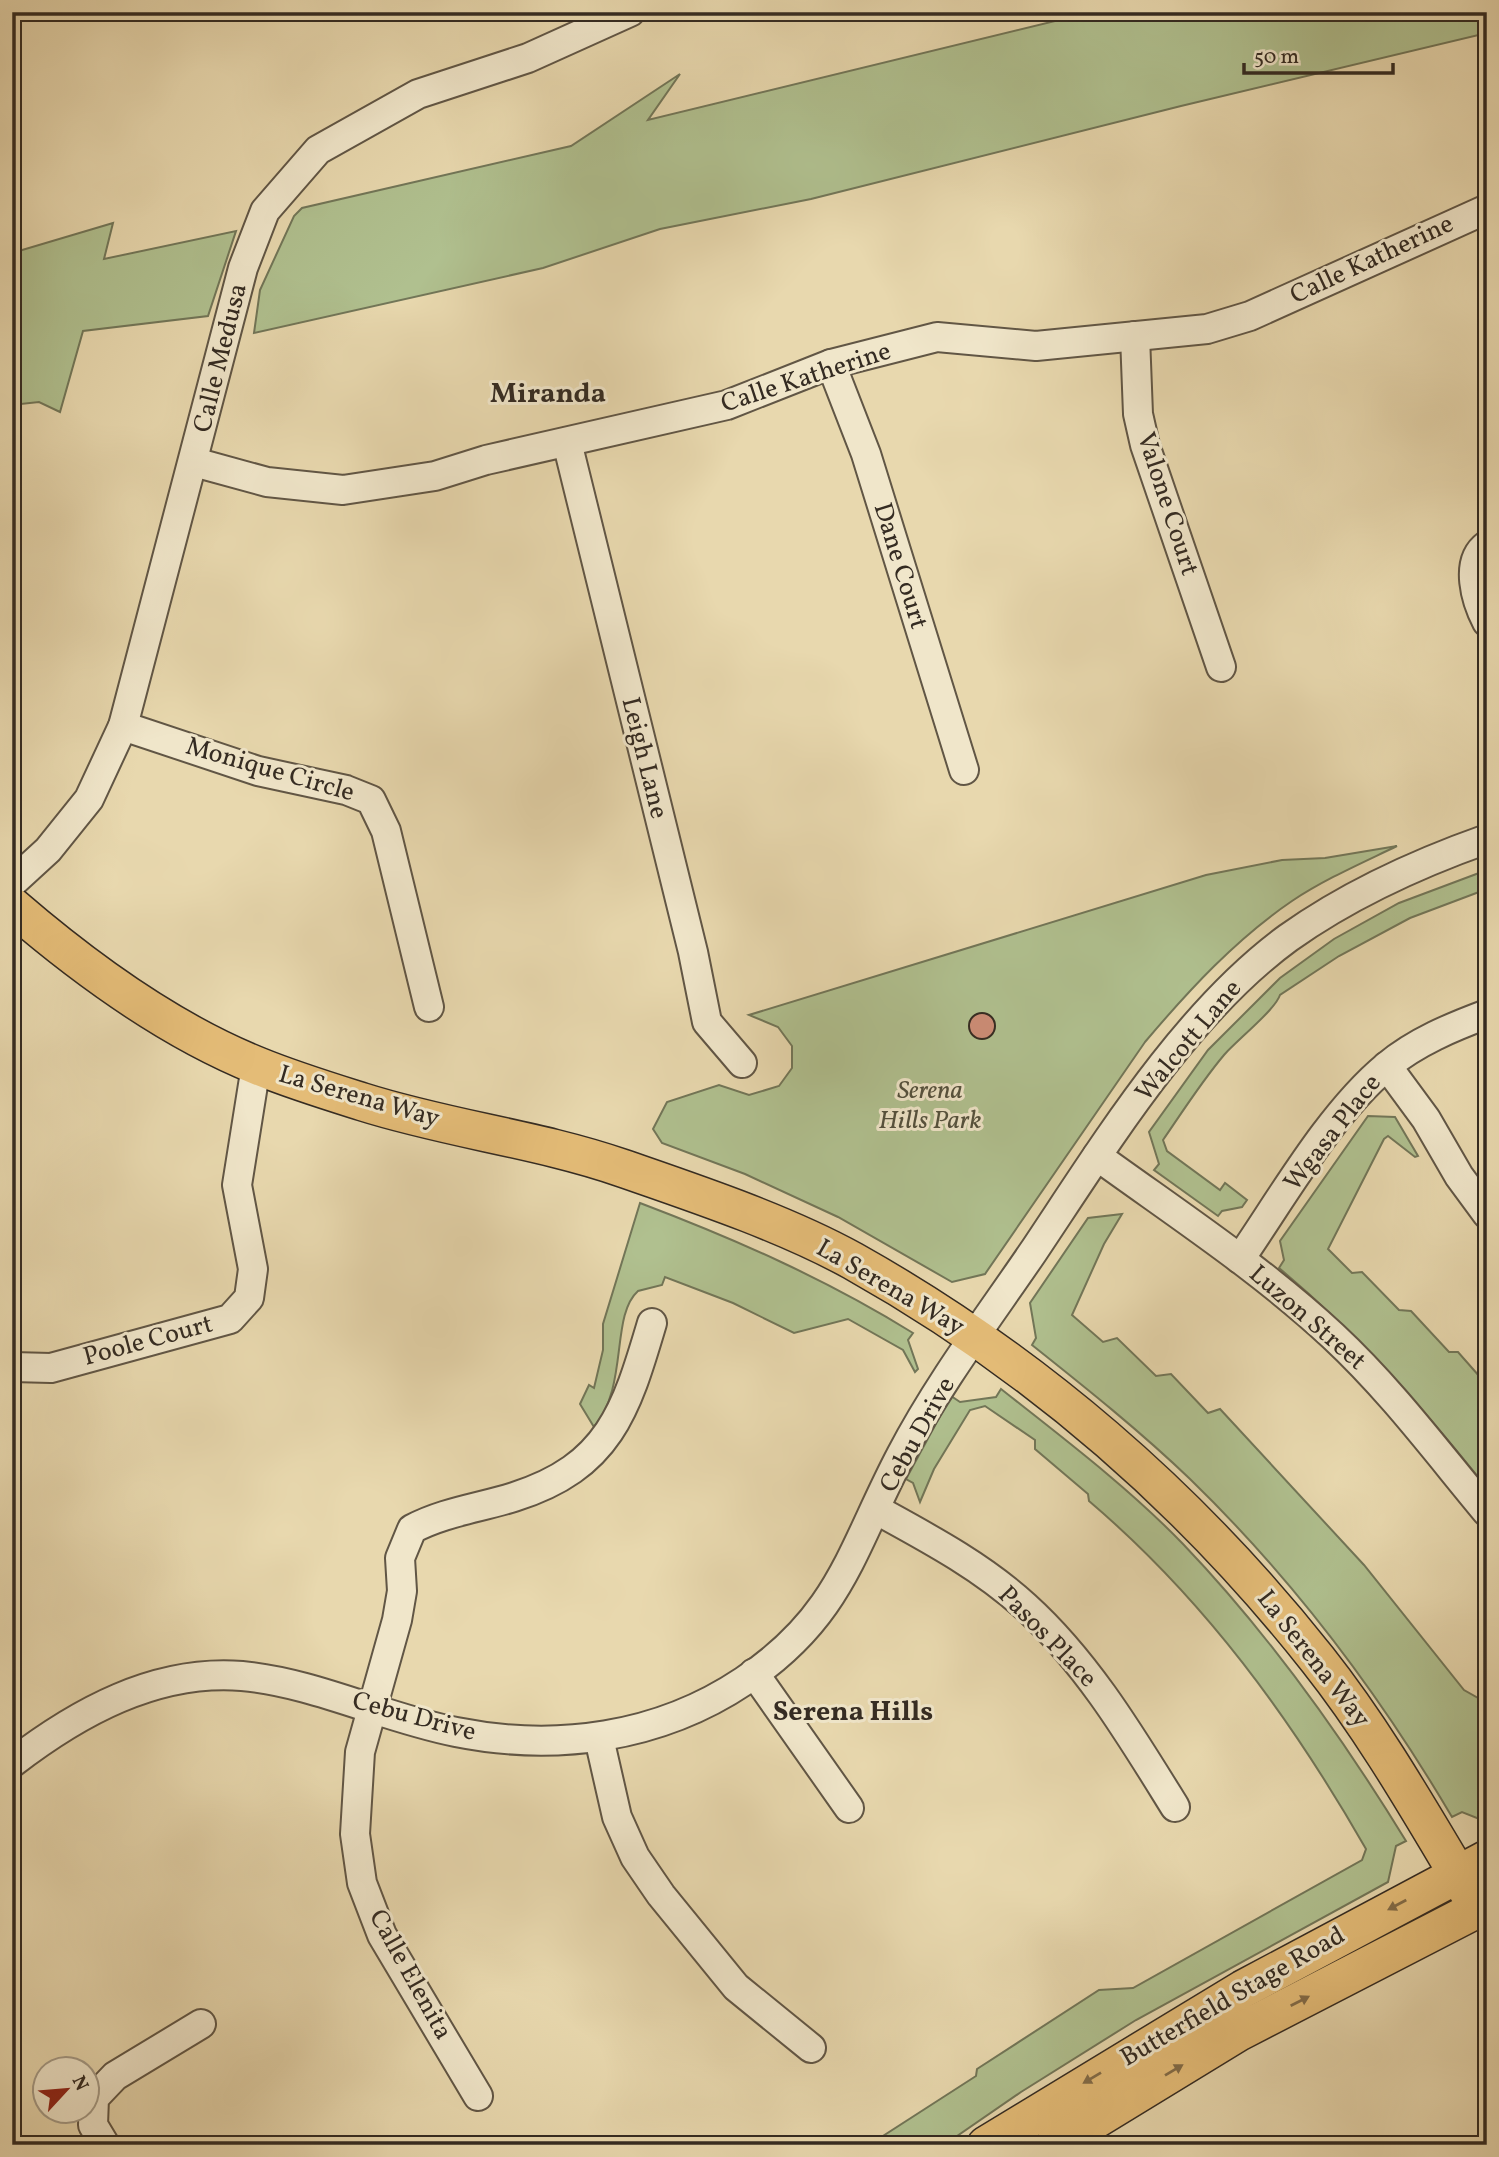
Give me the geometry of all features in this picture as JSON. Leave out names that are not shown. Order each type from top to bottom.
[{"type":"main road","name":"La Serena Way","points":[[12,906],[57,944],[118,988],[195,1035],[256,1066],[367,1103],[617,1166],[737,1210],[849,1259],[976,1337],[1109,1439],[1191,1515],[1264,1595],[1320,1662],[1472,1866],[1484,1911]]},
{"type":"main road","name":"Butterfield Stage Road","points":[[986,2145],[1243,1989],[1472,1866]]},
{"type":"main road","name":"Butterfield Stage Road","points":[[1054,2145],[1239,2032],[1484,1911]]},
{"type":"street","name":"Calle Medusa","points":[[12,883],[48,850],[89,799],[123,726],[243,268],[265,211],[318,150],[418,94],[528,58],[630,12]]},
{"type":"street","name":"Calle Katherine","points":[[194,462],[267,482],[343,490],[435,477],[486,460],[727,405],[831,364],[937,337],[1036,346],[1207,329],[1250,317],[1487,209]]},
{"type":"street","name":"Valone Court","points":[[1135,336],[1138,414],[1145,445],[1221,667]]},
{"type":"street","name":"Dane Court","points":[[831,364],[866,454],[964,770]]},
{"type":"street","name":"Leigh Lane","points":[[567,442],[693,952],[707,1022],[742,1063]]},
{"type":"street","points":[[1487,545],[1480,550],[1474,571],[1475,600],[1487,622]]},
{"type":"street","name":"Monique Circle","points":[[123,726],[258,771],[346,790],[371,800],[386,831],[429,1007]]},
{"type":"street","name":"Walcott Lane","points":[[976,1337],[1097,1156],[1198,1023],[1237,981],[1289,938],[1379,885],[1487,839]]},
{"type":"street","name":"Wgasa Place","points":[[1240,1259],[1333,1125],[1387,1066],[1420,1043],[1487,1014]]},
{"type":"street","name":"Poole Court","points":[[12,1367],[51,1368],[230,1319],[249,1298],[253,1269],[237,1185],[256,1066]]},
{"type":"street","points":[[1387,1066],[1426,1119],[1459,1176],[1487,1214]]},
{"type":"street","name":"Luzon Street","points":[[1097,1156],[1240,1259],[1333,1336],[1380,1384],[1487,1512]]},
{"type":"street","name":"Calle Elenita","points":[[478,2096],[382,1935],[362,1883],[355,1834],[360,1752],[397,1620],[402,1591],[400,1558],[412,1529],[435,1517],[514,1497],[560,1479],[595,1451],[618,1420],[635,1380],[652,1322]]},
{"type":"street","name":"Cebu Drive","points":[[12,1763],[55,1730],[98,1705],[145,1689],[190,1679],[239,1676],[286,1684],[454,1732],[516,1740],[599,1738],[633,1731],[688,1710],[754,1673],[796,1639],[826,1606],[849,1568],[901,1454],[976,1337]]},
{"type":"street","name":"Pasos Place","points":[[877,1510],[979,1570],[1025,1606],[1098,1690],[1175,1807]]},
{"type":"street","points":[[754,1673],[849,1808]]},
{"type":"street","points":[[599,1738],[617,1817],[635,1857],[736,1987],[811,2048]]},
{"type":"street","points":[[105,2145],[93,2125],[94,2098],[115,2076],[201,2024]]},
{"type":"green space","points":[[1092,12],[1487,12],[1487,33],[811,199],[660,229],[543,268],[254,333],[260,290],[294,216],[302,208],[571,146],[680,74],[648,120]]},
{"type":"green space","points":[[113,223],[104,259],[236,231],[208,316],[83,331],[60,412],[39,402],[12,405],[12,253]]},
{"type":"green space","name":"Serena Hills Park","points":[[1397,846],[1330,878],[1292,901],[1232,949],[1196,985],[1145,1042],[985,1274],[952,1282],[838,1217],[745,1174],[662,1143],[653,1129],[667,1102],[719,1085],[749,1095],[779,1086],[792,1068],[792,1046],[778,1027],[749,1015],[1206,875],[1282,860],[1325,858]]},
{"type":"green space","points":[[1487,870],[1487,889],[1410,918],[1339,956],[1280,995],[1264,1017],[1224,1055],[1200,1086],[1163,1140],[1167,1151],[1220,1190],[1225,1183],[1247,1200],[1242,1207],[1222,1211],[1218,1216],[1154,1170],[1159,1164],[1149,1132],[1208,1050],[1280,978],[1334,939],[1399,903]]},
{"type":"green space","points":[[1368,1116],[1395,1117],[1418,1156],[1415,1157],[1388,1136],[1384,1139],[1328,1249],[1352,1273],[1362,1272],[1399,1310],[1411,1311],[1449,1352],[1458,1352],[1487,1385],[1487,1488],[1388,1372],[1279,1268],[1284,1260],[1280,1241]]},
{"type":"green space","points":[[640,1203],[780,1261],[880,1313],[913,1333],[908,1340],[918,1369],[915,1372],[903,1350],[848,1319],[794,1333],[733,1303],[665,1277],[662,1285],[638,1291],[630,1302],[624,1317],[612,1392],[594,1427],[580,1404],[589,1385],[594,1388],[603,1350],[603,1324]]},
{"type":"green space","points":[[1122,1214],[1104,1244],[1072,1315],[1103,1342],[1117,1338],[1156,1376],[1171,1374],[1208,1413],[1220,1409],[1364,1565],[1464,1690],[1478,1698],[1487,1712],[1487,1822],[1462,1812],[1452,1817],[1395,1726],[1332,1639],[1299,1597],[1228,1517],[1152,1444],[1032,1345],[1036,1338],[1030,1303],[1088,1218]]},
{"type":"green space","points":[[1001,1389],[1140,1503],[1215,1578],[1330,1724],[1406,1841],[1396,1846],[1388,1882],[1136,2020],[1021,2092],[944,2145],[869,2145],[976,2076],[977,2069],[1099,1990],[1133,1988],[1362,1860],[1366,1849],[1307,1753],[1242,1663],[1170,1578],[1089,1501],[1088,1494],[1035,1449],[1035,1440],[985,1406],[970,1410],[934,1469],[920,1502],[913,1483],[906,1479],[951,1396],[960,1402],[996,1397]]},
{"type":"building","points":[[982,1013],[991,1017],[995,1026],[991,1035],[982,1039],[973,1035],[969,1026],[973,1017]]},
{"type":"district","name":"Miranda","points":[[548,394]]},
{"type":"district","name":"Serena Hills","points":[[853,1712]]}]
